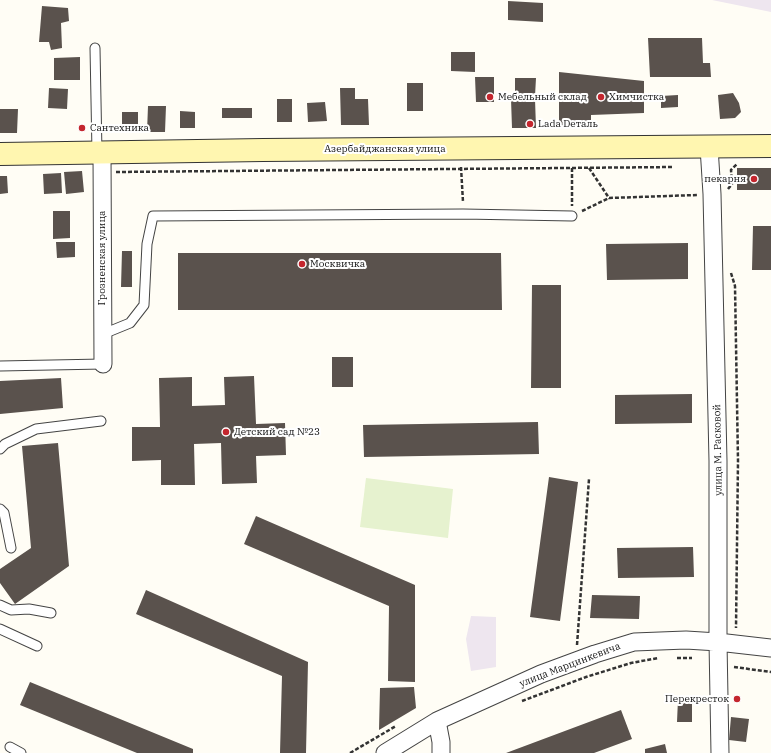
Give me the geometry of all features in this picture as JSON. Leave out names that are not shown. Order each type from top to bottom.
[{"type":"main road","name":"Азербайджанская улица","points":[[0,154],[100,159],[271,150],[771,146]]},
{"type":"street","name":"улица М. Расковой","points":[[709,147],[712,194],[718,461],[718,662],[720,753]]},
{"type":"street","name":"Грозненская улица","points":[[100,159],[103,364]]},
{"type":"street","name":"улица Марцинкевича","points":[[385,753],[437,721],[541,674],[595,654],[634,642],[686,640],[771,648]]},
{"type":"street","points":[[437,721],[441,742],[441,753]]},
{"type":"lane","points":[[95,48],[100,159]]},
{"type":"lane","points":[[103,334],[130,323],[144,305],[147,244],[153,216],[463,214],[572,216]]},
{"type":"lane","points":[[0,366],[103,364]]},
{"type":"lane","points":[[0,450],[5,444],[36,429],[102,421]]},
{"type":"lane","points":[[0,509],[4,513],[11,548]]},
{"type":"lane","points":[[0,605],[11,610],[29,609],[51,613]]},
{"type":"lane","points":[[0,629],[37,646]]},
{"type":"lane","points":[[10,747],[21,753]]},
{"type":"path","points":[[100,159],[117,172],[674,167]]},
{"type":"path","points":[[590,207],[609,198],[724,194],[732,184],[731,170],[737,164],[744,163]]},
{"type":"path","points":[[572,168],[572,216]]},
{"type":"path","points":[[589,168],[609,198]]},
{"type":"path","points":[[461,169],[463,214]]},
{"type":"path","points":[[728,266],[735,286],[738,461],[736,628]]},
{"type":"path","points":[[577,645],[589,479]]},
{"type":"path","points":[[571,648],[582,643]]},
{"type":"path","points":[[522,702],[586,677],[631,663],[661,658]]},
{"type":"path","points":[[675,658],[703,658],[734,667],[771,672]]},
{"type":"path","points":[[350,753],[399,724]]},
{"type":"shaded area","points":[[712,0],[771,0],[771,12]]},
{"type":"shaded area","points":[[471,616],[496,617],[496,667],[471,671],[466,639]]},
{"type":"green space","points":[[366,478],[453,489],[448,538],[360,527]]},
{"type":"building","points":[[508,1],[543,3],[543,22],[508,20]]},
{"type":"building","points":[[42,6],[68,8],[69,21],[61,23],[62,48],[51,50],[49,42],[39,42]]},
{"type":"building","points":[[648,38],[702,38],[703,63],[710,63],[711,77],[650,77]]},
{"type":"building","points":[[451,52],[475,52],[475,72],[451,71]]},
{"type":"building","points":[[80,57],[80,80],[54,80],[54,58]]},
{"type":"building","name":"Химчистка","points":[[559,72],[644,81],[644,113],[591,115],[591,126],[559,126]]},
{"type":"building","points":[[475,77],[494,77],[494,102],[476,102]]},
{"type":"building","points":[[515,78],[536,78],[535,96],[515,95]]},
{"type":"building","points":[[407,83],[423,83],[423,111],[407,111]]},
{"type":"building","points":[[49,88],[68,89],[67,109],[48,108]]},
{"type":"building","points":[[340,88],[355,88],[355,99],[368,99],[369,125],[341,125]]},
{"type":"building","points":[[733,93],[739,103],[741,112],[735,118],[720,119],[718,95]]},
{"type":"building","points":[[678,95],[678,107],[661,108],[661,96]]},
{"type":"building","points":[[277,99],[292,99],[292,122],[277,122]]},
{"type":"building","points":[[511,99],[535,99],[536,128],[512,128]]},
{"type":"building","points":[[325,102],[327,121],[308,122],[307,103]]},
{"type":"building","points":[[148,106],[166,106],[165,132],[147,132]]},
{"type":"building","points":[[222,108],[252,108],[252,118],[222,118]]},
{"type":"building","points":[[0,109],[18,109],[17,133],[0,133]]},
{"type":"building","points":[[180,111],[195,112],[195,128],[180,128]]},
{"type":"building","points":[[122,112],[138,112],[138,130],[122,130]]},
{"type":"building","name":"пекарня","points":[[737,168],[771,168],[771,190],[737,190]]},
{"type":"building","points":[[82,171],[84,192],[66,194],[64,172]]},
{"type":"building","points":[[61,173],[62,193],[44,194],[43,174]]},
{"type":"building","points":[[0,176],[7,176],[8,193],[0,194]]},
{"type":"building","points":[[53,211],[70,211],[70,238],[53,239]]},
{"type":"building","points":[[753,226],[771,226],[771,270],[752,270]]},
{"type":"building","points":[[56,242],[75,242],[75,257],[57,258]]},
{"type":"building","points":[[688,243],[688,279],[607,280],[606,244]]},
{"type":"building","points":[[122,251],[132,251],[132,287],[121,287]]},
{"type":"building","points":[[178,253],[501,253],[502,310],[178,310]]},
{"type":"building","points":[[532,285],[561,285],[561,388],[531,388]]},
{"type":"building","points":[[332,357],[353,357],[353,387],[332,387]]},
{"type":"building","points":[[254,376],[256,424],[285,423],[286,455],[256,456],[257,483],[222,484],[221,443],[194,444],[195,485],[161,485],[161,460],[132,461],[132,427],[160,427],[159,378],[192,377],[192,406],[225,405],[224,377]]},
{"type":"building","points":[[61,378],[63,408],[0,414],[0,381]]},
{"type":"building","points":[[692,394],[692,423],[615,424],[615,395]]},
{"type":"building","points":[[538,422],[539,454],[364,457],[363,425]]},
{"type":"building","points":[[58,443],[69,566],[15,604],[0,583],[0,569],[31,548],[22,446]]},
{"type":"building","points":[[549,477],[578,482],[560,621],[530,617]]},
{"type":"building","points":[[256,516],[415,585],[415,682],[388,681],[389,606],[244,544]]},
{"type":"building","points":[[693,547],[694,577],[618,578],[617,548]]},
{"type":"building","points":[[146,590],[308,662],[306,753],[280,753],[282,676],[136,614]]},
{"type":"building","points":[[592,595],[640,596],[639,619],[590,618]]},
{"type":"building","points":[[30,682],[193,749],[193,753],[137,753],[20,705]]},
{"type":"building","points":[[414,687],[416,708],[379,730],[380,688]]},
{"type":"building","points":[[678,699],[692,699],[692,722],[677,722]]},
{"type":"building","points":[[621,710],[632,739],[594,753],[506,753]]},
{"type":"building","points":[[731,717],[749,719],[746,742],[729,740]]},
{"type":"building","points":[[665,744],[667,753],[645,753],[645,749]]},
{"type":"place","name":"Мебельный склад","points":[[490,97]]},
{"type":"place","name":"Химчистка","points":[[601,97]]},
{"type":"place","name":"Lada Dеталь","points":[[530,124]]},
{"type":"place","name":"Сантехника","points":[[82,128]]},
{"type":"place","name":"пекарня","points":[[754,179]]},
{"type":"place","name":"Москвичка","points":[[302,264]]},
{"type":"place","name":"Детский сад №23","points":[[226,432]]},
{"type":"place","name":"Перекресток","points":[[737,699]]}]
